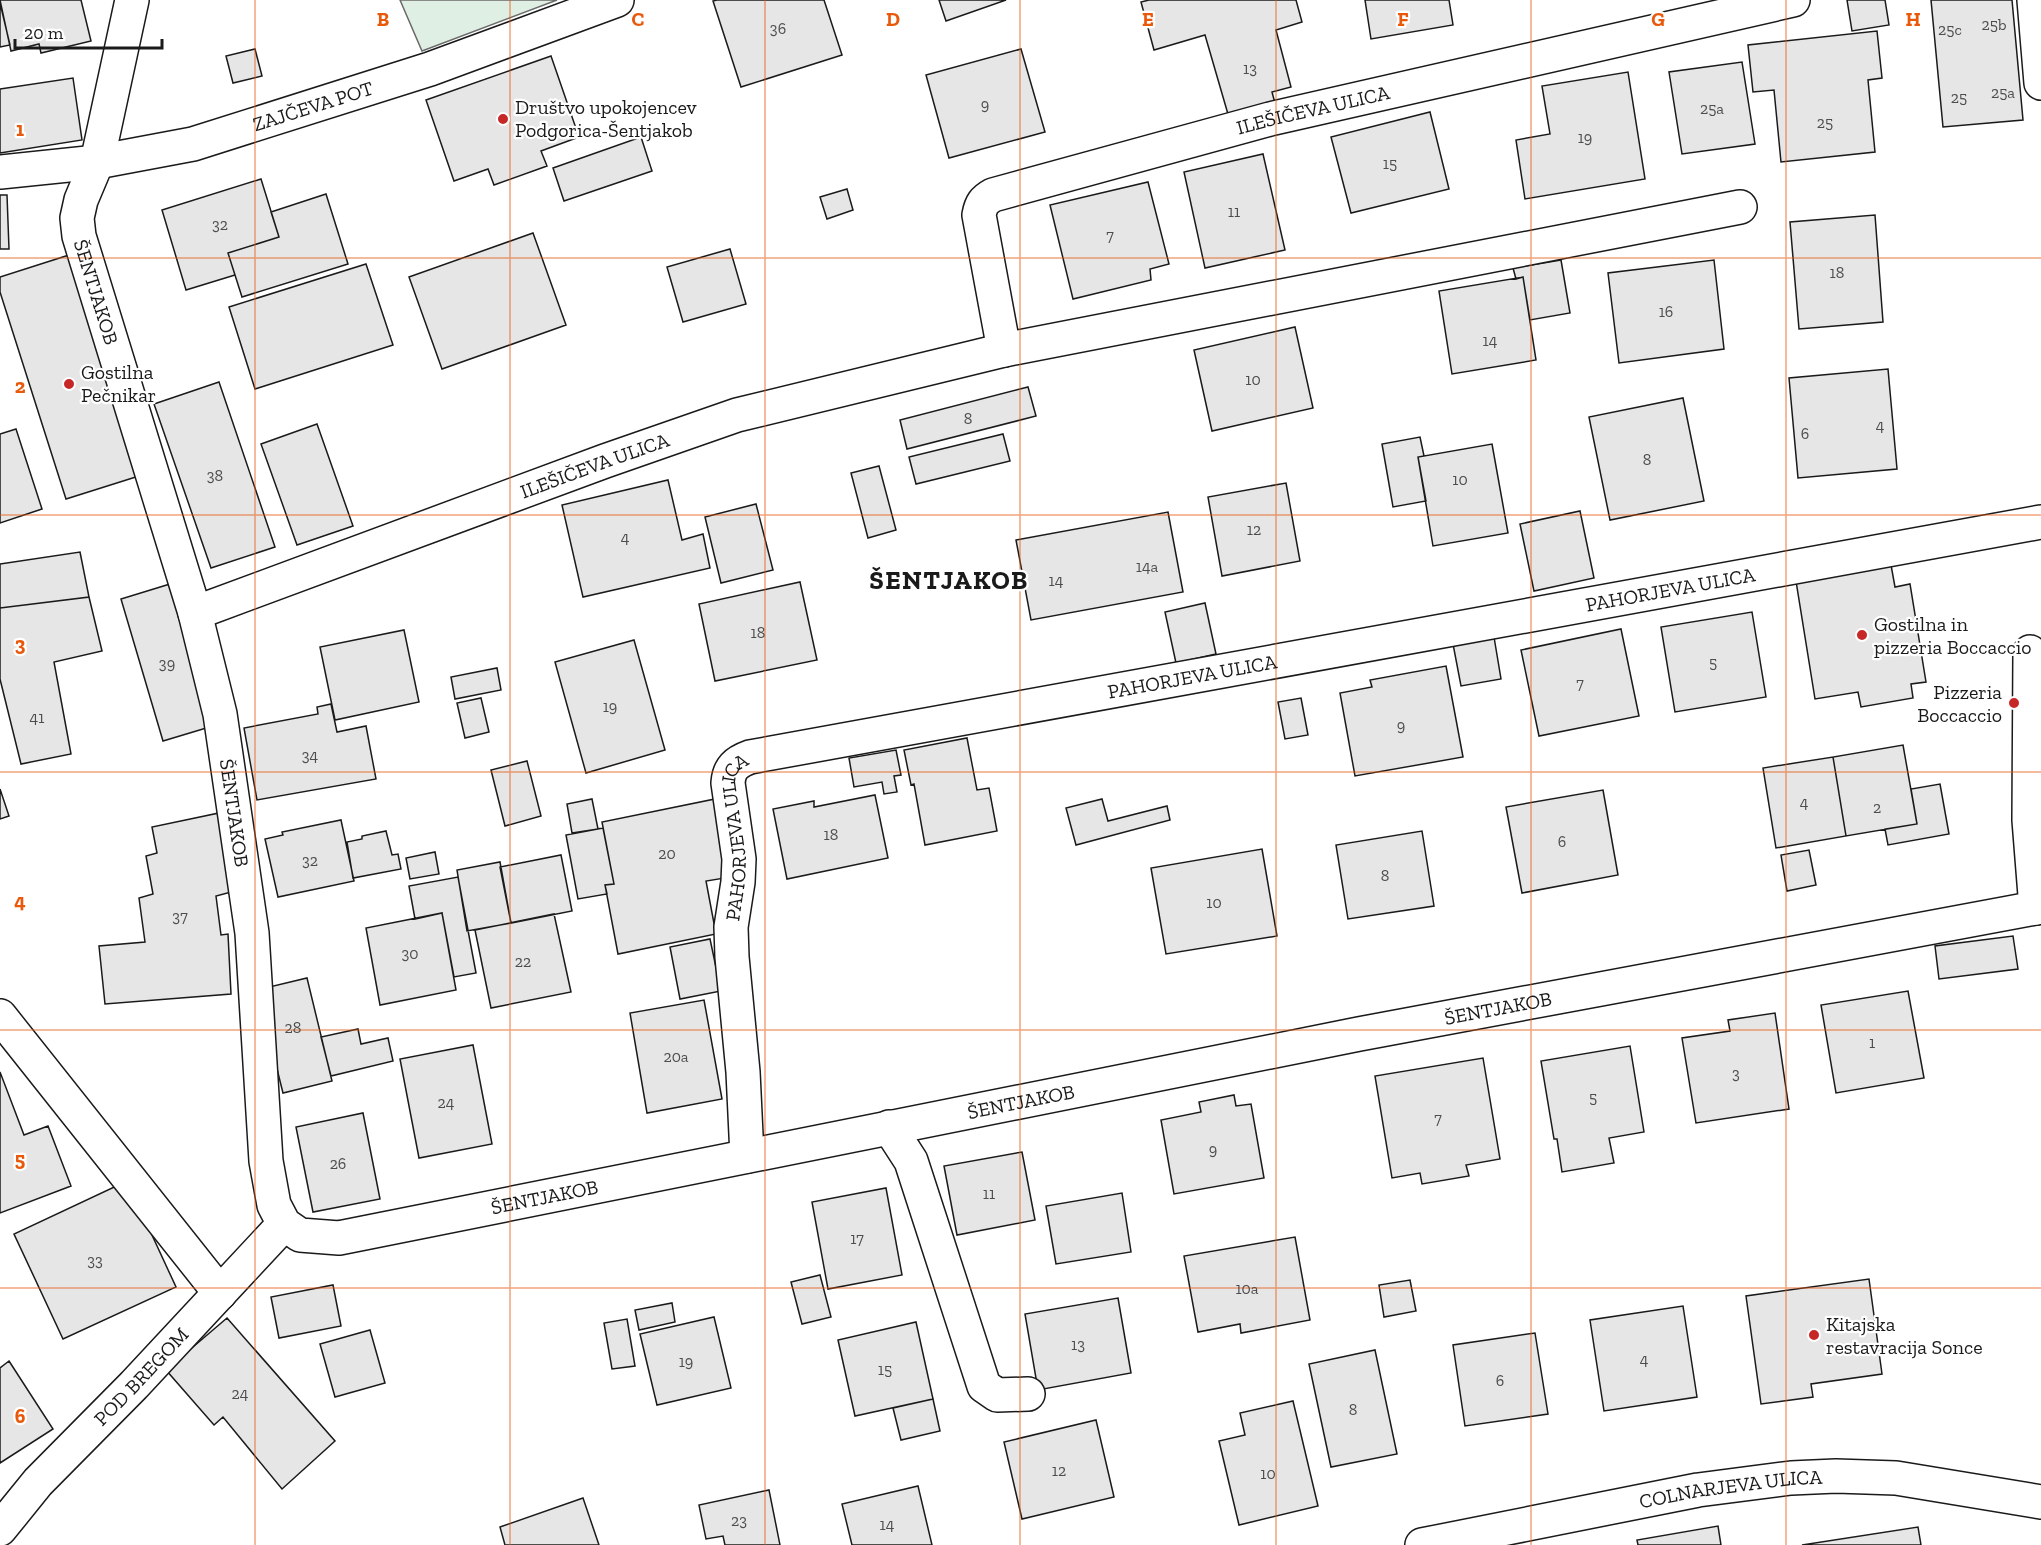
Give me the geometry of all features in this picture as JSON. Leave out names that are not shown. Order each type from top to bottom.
[{"type":"street","name":"ŠENTJAKOB","points":[[132,0],[97,162],[81,200],[77,218],[79,236],[195,613],[220,714],[251,922],[266,1161],[274,1205],[284,1224],[300,1235],[339,1238],[1371,1032],[2038,907]]},
{"type":"street","name":"ZAJČEVA POT","points":[[0,172],[97,162],[204,140],[430,69],[617,0]]},
{"type":"street","name":"ILEŠIČEVA ULICA","points":[[1004,350],[980,215],[985,200],[993,195],[1270,119],[1793,0]]},
{"type":"street","points":[[2034,0],[2041,83]]},
{"type":"street","name":"ILEŠIČEVA ULICA","points":[[195,613],[737,415],[1004,350],[1740,207]]},
{"type":"street","name":"PAHORJEVA ULICA","points":[[747,1156],[743,1072],[731,927],[739,859],[728,783],[729,774],[739,760],[761,754],[1220,670],[2041,522]]},
{"type":"street","points":[[2030,652],[2030,820],[2038,907]]},
{"type":"street","points":[[0,1016],[220,1293]]},
{"type":"street","points":[[889,1127],[911,1161],[984,1386],[997,1395],[1028,1394]]},
{"type":"street","name":"POD BREGOM","points":[[0,1529],[38,1482],[284,1224]]},
{"type":"street","name":"COLNARJEVA ULICA","points":[[1422,1545],[1698,1490],[1791,1478],[1836,1476],[1896,1478],[2041,1502]]},
{"type":"green space","points":[[400,0],[557,0],[422,51]]},
{"type":"building","points":[[0,0],[81,0],[91,41],[41,53],[39,44],[11,51]]},
{"type":"building","points":[[824,0],[842,55],[741,87],[713,1]]},
{"type":"building","points":[[939,0],[1006,0],[946,21]]},
{"type":"building","points":[[1149,0],[1296,0],[1302,22],[1276,30],[1291,87],[1272,92],[1276,107],[1230,121],[1205,35],[1154,50],[1141,2]]},
{"type":"building","points":[[1365,0],[1449,0],[1453,25],[1371,39]]},
{"type":"building","points":[[1847,0],[1885,0],[1889,25],[1852,31]]},
{"type":"building","points":[[1931,0],[2012,0],[2023,120],[1943,127]]},
{"type":"building","points":[[0,3],[10,45],[0,47]]},
{"type":"building","points":[[1877,31],[1882,78],[1868,80],[1875,152],[1781,162],[1774,90],[1753,92],[1748,45]]},
{"type":"building","points":[[255,49],[262,76],[233,83],[226,56]]},
{"type":"building","points":[[1021,49],[1045,132],[949,158],[926,75]]},
{"type":"building","name":"Društvo upokojencev Podgorica-Šentjakob","points":[[551,56],[579,137],[541,151],[547,166],[494,185],[488,169],[454,181],[426,100]]},
{"type":"building","points":[[1742,62],[1755,144],[1682,154],[1669,72]]},
{"type":"building","points":[[1628,72],[1645,179],[1525,199],[1516,140],[1550,134],[1542,86]]},
{"type":"building","points":[[73,78],[82,140],[0,153],[0,89]]},
{"type":"building","points":[[1430,112],[1449,189],[1351,213],[1331,137]]},
{"type":"building","points":[[641,137],[652,171],[564,201],[553,168]]},
{"type":"building","points":[[1263,154],[1285,250],[1205,268],[1184,172]]},
{"type":"building","points":[[261,179],[279,237],[228,253],[235,275],[186,290],[162,210]]},
{"type":"building","points":[[1148,182],[1169,264],[1150,269],[1151,280],[1073,299],[1050,205]]},
{"type":"building","points":[[847,189],[853,210],[827,219],[820,197]]},
{"type":"building","points":[[326,194],[348,264],[242,297],[228,253],[279,237],[271,212]]},
{"type":"building","points":[[0,195],[7,195],[9,249],[0,249]]},
{"type":"building","points":[[1875,215],[1883,322],[1799,329],[1790,222]]},
{"type":"building","points":[[533,233],[566,325],[442,369],[409,277]]},
{"type":"building","points":[[730,249],[746,304],[683,322],[667,267]]},
{"type":"building","name":"Gostilna Pečnikar","points":[[69,255],[139,476],[66,499],[0,292],[0,277]]},
{"type":"building","points":[[1561,260],[1570,313],[1530,320],[1523,277],[1516,279],[1513,268]]},
{"type":"building","points":[[1714,260],[1724,349],[1619,363],[1608,273]]},
{"type":"building","points":[[366,264],[393,345],[255,389],[229,307]]},
{"type":"building","points":[[1523,277],[1536,360],[1452,374],[1439,291]]},
{"type":"building","points":[[1295,327],[1313,408],[1212,431],[1194,350]]},
{"type":"building","points":[[1888,369],[1897,469],[1798,478],[1789,378]]},
{"type":"building","points":[[219,382],[275,547],[211,568],[154,404]]},
{"type":"building","points":[[1028,387],[1036,416],[907,449],[900,420]]},
{"type":"building","points":[[1683,398],[1704,501],[1610,520],[1589,417]]},
{"type":"building","points":[[317,424],[353,526],[297,545],[261,444]]},
{"type":"building","points":[[16,429],[42,509],[0,523],[0,434]]},
{"type":"building","points":[[1003,434],[1010,461],[916,484],[909,457]]},
{"type":"building","points":[[1420,437],[1424,456],[1418,457],[1426,501],[1393,507],[1382,444]]},
{"type":"building","points":[[1492,444],[1508,533],[1433,546],[1418,457]]},
{"type":"building","points":[[879,466],[896,530],[868,538],[851,473]]},
{"type":"building","points":[[668,480],[682,540],[703,534],[710,568],[583,597],[562,505]]},
{"type":"building","points":[[1286,483],[1300,561],[1222,576],[1208,497]]},
{"type":"building","points":[[756,504],[773,570],[721,583],[705,517]]},
{"type":"building","points":[[1580,511],[1594,578],[1534,591],[1520,524]]},
{"type":"building","points":[[1168,512],[1183,592],[1031,620],[1016,540]]},
{"type":"building","points":[[80,552],[89,597],[0,608],[0,564]]},
{"type":"building","name":"Gostilna in pizzeria Boccaccio","points":[[1891,565],[1895,587],[1910,584],[1926,682],[1911,684],[1913,698],[1861,707],[1858,692],[1815,699],[1796,581]]},
{"type":"building","points":[[800,582],[817,660],[715,681],[699,604]]},
{"type":"building","points":[[170,584],[213,726],[163,741],[121,599]]},
{"type":"building","points":[[89,597],[102,651],[54,662],[71,754],[21,764],[0,679],[0,608]]},
{"type":"building","points":[[1205,603],[1216,654],[1176,663],[1165,612]]},
{"type":"building","points":[[1752,612],[1766,697],[1675,712],[1661,627]]},
{"type":"building","points":[[1621,629],[1639,716],[1539,736],[1521,650]]},
{"type":"building","points":[[404,630],[419,702],[335,720],[320,647]]},
{"type":"building","points":[[1494,637],[1501,679],[1461,686],[1453,644]]},
{"type":"building","points":[[634,640],[665,750],[586,773],[555,662]]},
{"type":"building","points":[[1446,666],[1463,757],[1355,776],[1340,693],[1372,687],[1370,680]]},
{"type":"building","points":[[497,668],[501,690],[455,699],[451,677]]},
{"type":"building","points":[[481,698],[489,732],[465,738],[457,703]]},
{"type":"building","points":[[1301,698],[1308,735],[1285,739],[1278,702]]},
{"type":"building","points":[[331,704],[337,732],[366,726],[376,779],[257,800],[244,728],[318,714],[317,707]]},
{"type":"building","points":[[967,738],[977,790],[989,788],[997,831],[925,845],[914,784],[911,785],[904,750]]},
{"type":"building","points":[[1903,745],[1917,824],[1846,836],[1833,757]]},
{"type":"building","points":[[896,750],[901,775],[894,776],[897,792],[884,794],[882,782],[854,787],[849,758]]},
{"type":"building","points":[[1833,757],[1846,836],[1776,848],[1763,768]]},
{"type":"building","points":[[527,761],[541,816],[505,826],[491,770]]},
{"type":"building","points":[[1940,784],[1949,834],[1888,845],[1885,829],[1917,824],[1911,789]]},
{"type":"building","points":[[0,789],[9,816],[0,819]]},
{"type":"building","points":[[1603,790],[1618,875],[1522,893],[1506,807]]},
{"type":"building","points":[[875,795],[888,858],[787,879],[773,809],[814,801],[814,807]]},
{"type":"building","points":[[592,799],[598,829],[572,833],[567,804]]},
{"type":"building","points":[[715,799],[731,877],[706,881],[716,934],[618,954],[605,885],[614,884],[602,822]]},
{"type":"building","points":[[1102,799],[1108,821],[1167,806],[1170,820],[1076,845],[1066,808]]},
{"type":"building","points":[[219,813],[235,891],[216,896],[221,935],[228,934],[231,994],[105,1004],[99,946],[145,942],[139,898],[153,894],[146,856],[157,853],[152,827]]},
{"type":"building","points":[[341,820],[354,881],[278,897],[265,839],[283,835],[282,832]]},
{"type":"building","points":[[603,828],[614,884],[605,885],[607,894],[578,899],[566,835]]},
{"type":"building","points":[[386,831],[392,855],[398,854],[401,869],[353,878],[347,842]]},
{"type":"building","points":[[1422,831],[1434,906],[1348,919],[1336,845]]},
{"type":"building","points":[[1262,849],[1277,936],[1166,954],[1151,868]]},
{"type":"building","points":[[1809,850],[1816,885],[1787,891],[1781,855]]},
{"type":"building","points":[[435,852],[439,874],[410,879],[406,858]]},
{"type":"building","points":[[561,855],[572,911],[511,923],[500,867]]},
{"type":"building","points":[[500,862],[511,923],[467,931],[457,870]]},
{"type":"building","points":[[458,877],[476,973],[454,977],[442,913],[415,919],[409,886]]},
{"type":"building","points":[[442,913],[456,990],[380,1005],[366,928]]},
{"type":"building","points":[[554,914],[571,992],[491,1008],[475,930]]},
{"type":"building","points":[[2013,936],[2018,969],[1939,979],[1935,946]]},
{"type":"building","points":[[710,939],[721,991],[680,999],[670,947]]},
{"type":"building","points":[[307,978],[332,1081],[283,1093],[264,1017],[265,988]]},
{"type":"building","points":[[1908,991],[1924,1078],[1836,1093],[1821,1005]]},
{"type":"building","points":[[704,1000],[722,1099],[647,1113],[630,1013]]},
{"type":"building","points":[[1775,1013],[1789,1109],[1696,1123],[1682,1038],[1730,1031],[1728,1020]]},
{"type":"building","points":[[358,1029],[361,1044],[388,1038],[393,1061],[331,1076],[321,1037]]},
{"type":"building","points":[[473,1045],[492,1144],[419,1158],[400,1059]]},
{"type":"building","points":[[1630,1046],[1644,1132],[1609,1138],[1614,1163],[1562,1172],[1541,1061]]},
{"type":"building","points":[[1483,1058],[1500,1159],[1466,1165],[1469,1176],[1422,1184],[1420,1173],[1392,1178],[1375,1076]]},
{"type":"building","points":[[0,1072],[24,1135],[48,1126],[71,1186],[0,1213]]},
{"type":"building","points":[[1234,1095],[1236,1106],[1251,1104],[1264,1178],[1174,1194],[1161,1120],[1201,1112],[1199,1102]]},
{"type":"building","points":[[363,1113],[380,1199],[313,1212],[296,1127]]},
{"type":"building","points":[[1022,1152],[1035,1220],[957,1235],[944,1166]]},
{"type":"building","points":[[127,1181],[176,1287],[63,1339],[14,1234]]},
{"type":"building","points":[[886,1188],[902,1275],[828,1289],[812,1202]]},
{"type":"building","points":[[1122,1193],[1131,1252],[1056,1264],[1046,1206]]},
{"type":"building","points":[[1295,1237],[1310,1320],[1241,1333],[1240,1324],[1198,1332],[1184,1256]]},
{"type":"building","points":[[820,1275],[831,1317],[802,1324],[791,1282]]},
{"type":"building","name":"Kitajska restavracija Sonce","points":[[1869,1279],[1882,1374],[1811,1384],[1813,1397],[1761,1404],[1746,1296]]},
{"type":"building","points":[[1410,1280],[1416,1311],[1384,1317],[1379,1285]]},
{"type":"building","points":[[333,1285],[341,1326],[279,1338],[271,1297]]},
{"type":"building","points":[[1118,1298],[1131,1373],[1038,1390],[1025,1314]]},
{"type":"building","points":[[672,1303],[675,1322],[639,1330],[635,1310]]},
{"type":"building","points":[[1683,1306],[1697,1397],[1604,1411],[1590,1320]]},
{"type":"building","points":[[714,1317],[731,1388],[657,1405],[640,1334]]},
{"type":"building","points":[[227,1318],[335,1441],[282,1489],[223,1417],[214,1425],[166,1370]]},
{"type":"building","points":[[627,1319],[635,1366],[612,1369],[604,1323]]},
{"type":"building","points":[[916,1322],[933,1399],[855,1416],[838,1340]]},
{"type":"building","points":[[370,1330],[385,1383],[335,1397],[320,1344]]},
{"type":"building","points":[[1535,1333],[1548,1414],[1465,1426],[1453,1345]]},
{"type":"building","points":[[1375,1350],[1397,1454],[1331,1467],[1309,1364]]},
{"type":"building","points":[[9,1361],[53,1429],[0,1463],[0,1368]]},
{"type":"building","points":[[933,1399],[940,1431],[901,1440],[893,1408]]},
{"type":"building","points":[[1293,1401],[1318,1506],[1239,1525],[1219,1441],[1245,1435],[1240,1413]]},
{"type":"building","points":[[1096,1420],[1114,1497],[1022,1519],[1004,1442]]},
{"type":"building","points":[[918,1486],[932,1545],[852,1545],[842,1504]]},
{"type":"building","points":[[769,1490],[780,1545],[725,1545],[723,1536],[706,1539],[699,1505]]},
{"type":"building","points":[[583,1498],[599,1545],[505,1545],[500,1527]]},
{"type":"building","points":[[1718,1526],[1721,1545],[1638,1545],[1637,1540]]},
{"type":"building","points":[[1918,1527],[1921,1545],[1802,1545]]},
{"type":"place","name":"Društvo upokojencev Podgorica-Šentjakob","points":[[503,119]]},
{"type":"place","name":"Gostilna Pečnikar","points":[[69,384]]},
{"type":"place","name":"Gostilna in pizzeria Boccaccio","points":[[1862,635]]},
{"type":"place","name":"Pizzeria Boccaccio","points":[[2014,703]]},
{"type":"place","name":"Kitajska restavracija Sonce","points":[[1814,1335]]},
{"type":"district","name":"ŠENTJAKOB","points":[[949,580]]}]
